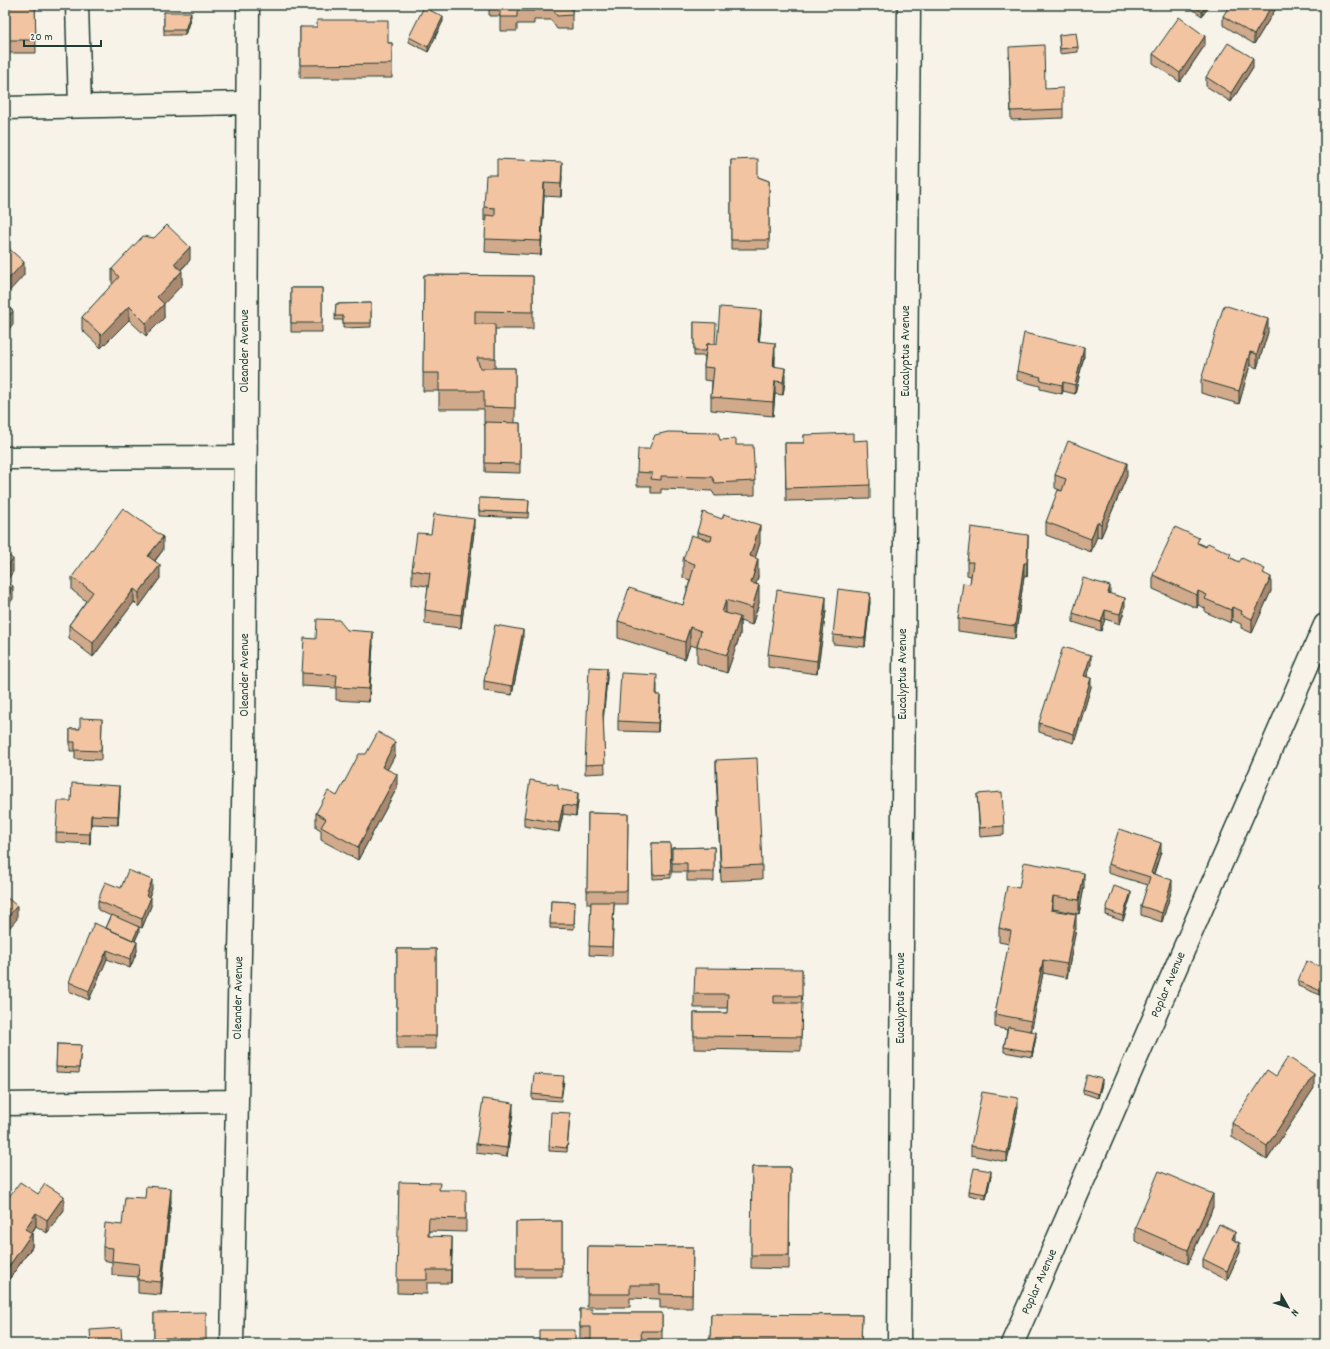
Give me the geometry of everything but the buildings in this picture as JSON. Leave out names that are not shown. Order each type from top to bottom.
[{"type":"street","points":[[77,5],[80,106]]},
{"type":"street","name":"Oleander Avenue","points":[[232,1344],[244,758],[248,5]]},
{"type":"street","name":"Eucalyptus Avenue","points":[[899,1344],[908,5]]},
{"type":"street","points":[[5,108],[247,103]]},
{"type":"street","points":[[5,458],[245,457]]},
{"type":"street","name":"Poplar Avenue","points":[[1012,1344],[1325,625]]},
{"type":"street","points":[[5,1104],[236,1101]]}]
